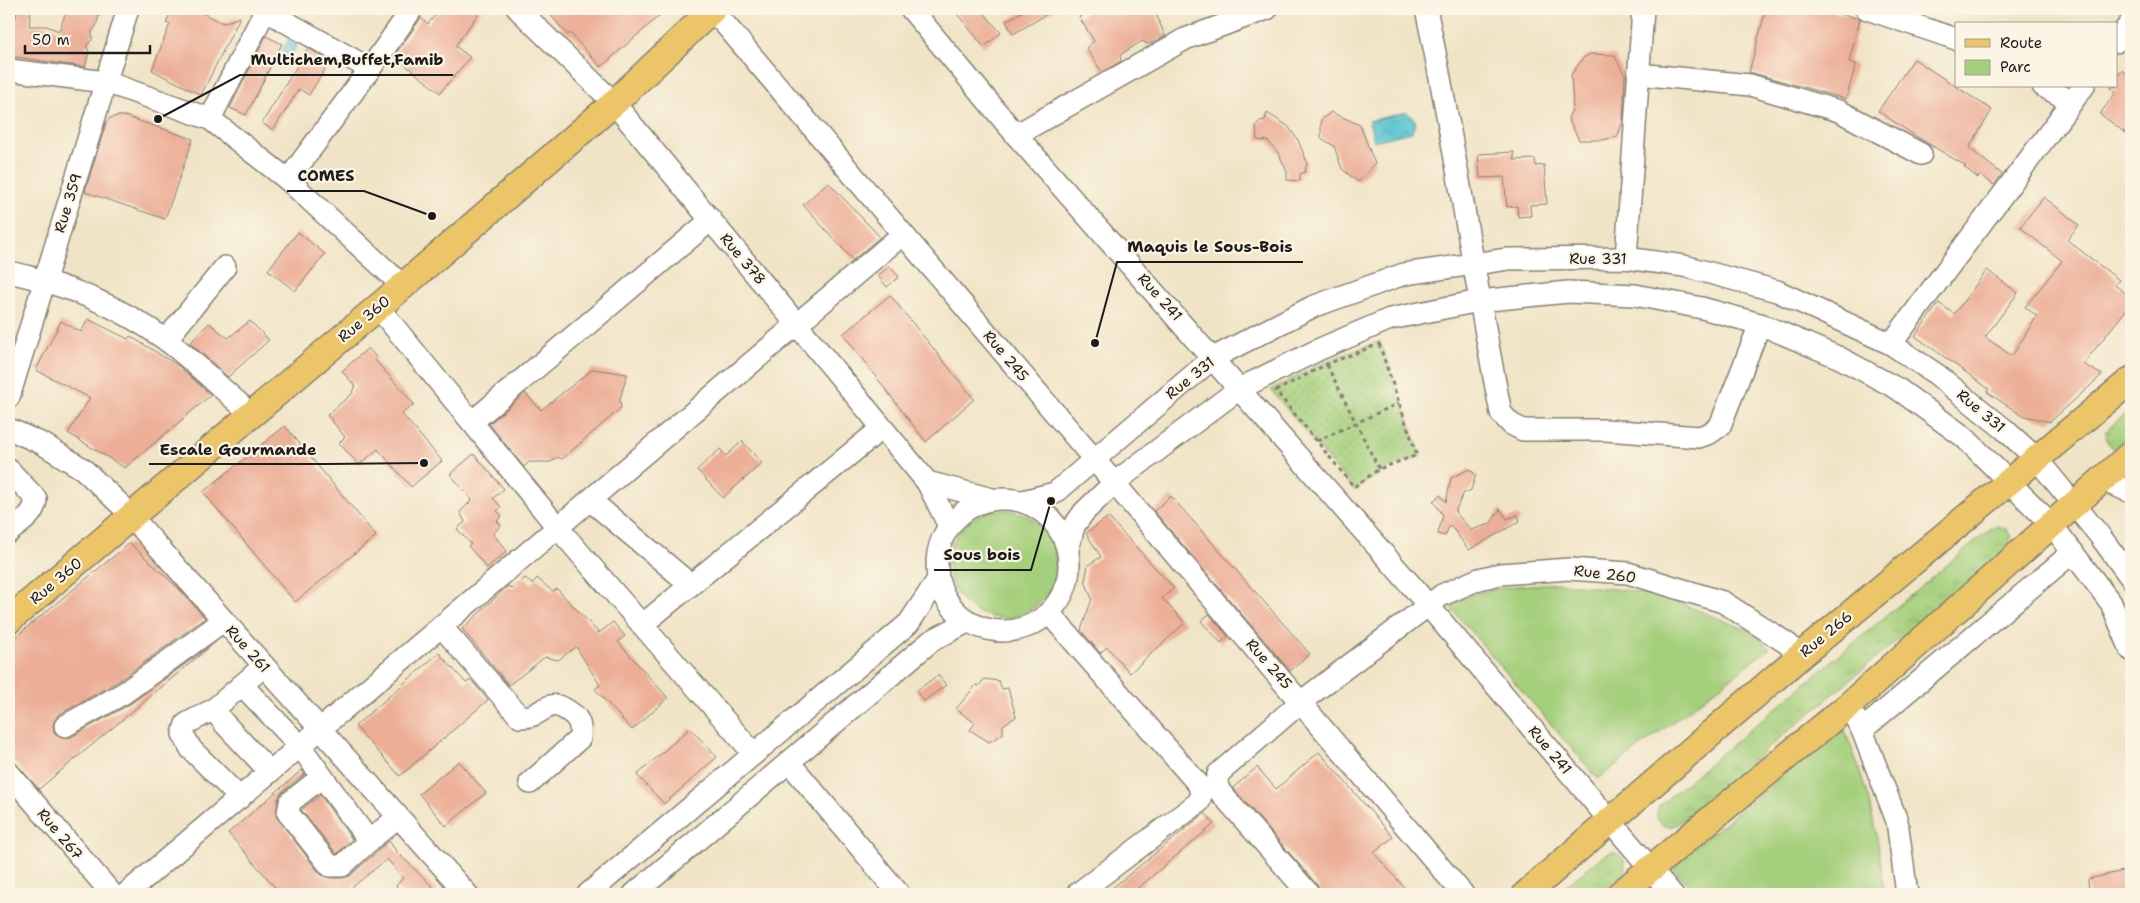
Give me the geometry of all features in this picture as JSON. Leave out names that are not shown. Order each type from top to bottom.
[{"type":"main road","points":[[609,98],[693,9]]},
{"type":"main road","name":"Rue 360","points":[[9,620],[127,512],[378,307],[398,280],[713,9]]},
{"type":"main road","points":[[9,602],[127,512],[241,405],[398,280]]},
{"type":"main road","name":"Rue 266","points":[[1526,894],[1799,657],[2131,380]]},
{"type":"main road","points":[[1620,894],[1848,706],[2131,454]]},
{"type":"street","name":"Rue 359","points":[[9,398],[128,9]]},
{"type":"street","points":[[210,119],[265,9],[370,69]]},
{"type":"street","points":[[288,180],[412,9]]},
{"type":"street","name":"Rue 378","points":[[518,9],[609,98],[927,482],[949,526]]},
{"type":"street","name":"Rue 245","points":[[713,9],[1463,894]]},
{"type":"street","name":"Rue 241","points":[[911,9],[1016,135],[1410,584],[1652,868],[1672,894]]},
{"type":"street","points":[[1016,135],[1184,39],[1267,9]]},
{"type":"street","points":[[1426,9],[1443,88],[1479,301],[1502,413],[1511,424],[1523,430],[1606,430],[1699,437],[1710,433],[1720,426],[1760,324]]},
{"type":"street","points":[[1626,258],[1643,9]]},
{"type":"street","points":[[1867,9],[1955,39]]},
{"type":"street","points":[[2118,39],[2131,22]]},
{"type":"street","points":[[9,70],[106,82],[210,119],[288,180],[398,280]]},
{"type":"street","points":[[1638,74],[1750,85],[1839,111],[1921,154]]},
{"type":"street","points":[[1891,344],[2078,94],[2052,88]]},
{"type":"street","points":[[472,422],[710,220]]},
{"type":"street","points":[[126,894],[903,234]]},
{"type":"street","name":"Rue 331","points":[[1023,502],[1055,493],[1093,458],[1213,358],[1312,307],[1404,274],[1508,259],[1626,258],[1684,266],[1777,291],[1891,344],[1936,374],[2004,429],[2036,458],[2100,536],[2131,578]]},
{"type":"street","points":[[166,340],[225,267]]},
{"type":"street","points":[[9,272],[45,280],[108,304],[166,340],[241,405]]},
{"type":"street","name":"Rue 331","points":[[1068,549],[1074,526],[1084,512],[1114,483],[1170,439],[1239,389],[1320,349],[1390,319],[1479,301],[1568,292],[1635,295],[1702,308],[1760,324],[1840,358],[1898,389],[1964,437],[2052,525],[2111,603],[2131,650]]},
{"type":"street","points":[[378,307],[558,528],[754,754]]},
{"type":"street","points":[[642,625],[882,428]]},
{"type":"street","name":"Rue 261","points":[[9,429],[43,444],[83,469],[127,512],[467,894]]},
{"type":"street","points":[[9,470],[36,498],[36,507],[31,514],[9,532]]},
{"type":"street","points":[[2102,480],[2131,492]]},
{"type":"street","points":[[927,482],[992,499],[1023,502],[1038,508],[1052,519],[1062,533],[1068,549],[1070,567],[1067,584],[1060,600],[1048,613],[1031,625],[1010,630],[989,629],[969,621],[955,610],[944,596],[938,579],[937,560],[940,542],[949,526],[961,514],[976,504],[992,499]]},
{"type":"street","points":[[590,500],[691,585]]},
{"type":"street","points":[[1862,730],[2073,552]]},
{"type":"street","name":"Rue 260","points":[[1309,894],[1220,792],[1217,784],[1218,774],[1302,702],[1442,595],[1479,580],[1500,574],[1569,569],[1628,573],[1723,602],[1788,644],[1799,657]]},
{"type":"street","points":[[588,894],[909,623],[938,579]]},
{"type":"street","points":[[1048,613],[1199,785],[1201,795],[1199,802],[1076,894]]},
{"type":"street","points":[[65,726],[124,693],[223,621]]},
{"type":"street","points":[[634,894],[931,641],[969,621]]},
{"type":"street","points":[[441,626],[520,717],[529,718],[552,704],[561,705],[577,717],[581,728],[580,738],[530,783]]},
{"type":"street","points":[[240,798],[190,749],[183,734],[186,724],[214,709],[264,666]]},
{"type":"street","points":[[242,685],[300,746],[369,841]]},
{"type":"street","points":[[1848,706],[1862,730],[1897,821],[1907,894]]},
{"type":"street","points":[[214,709],[223,722],[270,772]]},
{"type":"street","points":[[789,762],[899,894]]},
{"type":"street","name":"Rue 267","points":[[9,773],[112,894]]},
{"type":"street","points":[[322,777],[290,802],[288,813],[330,866],[342,866],[398,817]]},
{"type":"path","points":[[1378,344],[1417,455],[1378,469],[1354,487],[1276,391],[1327,364],[1378,344]]},
{"type":"path","points":[[1327,364],[1378,469]]},
{"type":"path","points":[[1317,441],[1399,404]]},
{"type":"green space","points":[[1380,341],[1421,456],[1388,468],[1354,490],[1271,390],[1328,360]]},
{"type":"green space","points":[[2131,408],[2131,443],[2119,449],[2112,448],[2106,437],[2107,430]]},
{"type":"green space","points":[[1002,510],[1023,514],[1040,526],[1052,543],[1056,564],[1052,585],[1040,602],[1023,614],[1002,618],[981,614],[964,602],[952,585],[948,564],[952,543],[964,526],[981,514]]},
{"type":"green space","points":[[1998,526],[2006,529],[2011,537],[2007,549],[1677,824],[1669,827],[1659,821],[1657,812],[1661,804],[1990,529]]},
{"type":"green space","points":[[1559,583],[1631,591],[1667,598],[1748,630],[1770,648],[1598,779],[1449,606],[1462,599],[1489,590]]},
{"type":"green space","points":[[1843,727],[1859,767],[1871,809],[1879,851],[1884,894],[1696,894],[1671,866]]},
{"type":"green space","points":[[1613,852],[1623,859],[1625,865],[1624,872],[1599,894],[1556,894],[1604,855]]},
{"type":"water","points":[[290,37],[299,42],[290,58],[281,52]]},
{"type":"water","points":[[1407,112],[1416,121],[1412,132],[1374,141],[1369,121]]},
{"type":"building","points":[[17,9],[31,9],[29,26],[46,26],[59,31],[67,9],[101,9],[96,26],[92,31],[92,40],[86,46],[89,51],[85,67],[9,56],[9,33],[11,33],[13,17],[16,17]]},
{"type":"building","points":[[172,9],[194,9],[223,23],[240,17],[201,95],[152,70],[170,24],[166,23]]},
{"type":"building","points":[[440,9],[482,9],[455,46],[470,57],[440,93],[394,56],[421,18],[428,24]]},
{"type":"building","points":[[545,9],[667,9],[601,67],[570,33],[568,35]]},
{"type":"building","points":[[953,9],[981,9],[1001,33],[984,47]]},
{"type":"building","points":[[1027,9],[1056,9],[1013,34],[1006,21]]},
{"type":"building","points":[[1092,9],[1142,9],[1144,14],[1154,9],[1165,36],[1147,44],[1142,41],[1120,55],[1121,61],[1102,72],[1086,48],[1094,41],[1079,17]]},
{"type":"building","points":[[1766,9],[1823,9],[1860,19],[1849,62],[1856,64],[1846,99],[1749,72]]},
{"type":"building","points":[[266,36],[282,44],[246,115],[230,108]]},
{"type":"building","points":[[308,48],[323,57],[320,62],[327,66],[309,95],[299,89],[273,130],[262,123]]},
{"type":"building","points":[[1590,54],[1614,55],[1625,75],[1623,122],[1617,137],[1602,140],[1579,140],[1568,118],[1573,108],[1571,75],[1583,58]]},
{"type":"building","points":[[1914,59],[1955,86],[1955,88],[1958,88],[1992,110],[1969,148],[2002,174],[1994,185],[1980,175],[1978,178],[1964,167],[1966,166],[1878,111]]},
{"type":"building","points":[[2122,70],[2131,77],[2131,137],[2100,114],[2116,92],[2110,88],[2118,88],[2118,75]]},
{"type":"building","points":[[1331,112],[1360,125],[1375,164],[1358,182],[1342,169],[1334,146],[1321,138],[1321,120]]},
{"type":"building","points":[[1267,113],[1288,126],[1298,140],[1307,162],[1305,172],[1300,174],[1300,181],[1287,180],[1287,172],[1279,154],[1268,141],[1257,140],[1256,125],[1260,121],[1265,120]]},
{"type":"building","points":[[124,116],[193,139],[165,219],[85,192],[106,123],[110,118]]},
{"type":"building","points":[[1514,152],[1514,160],[1535,159],[1536,166],[1544,165],[1547,204],[1530,205],[1531,216],[1518,217],[1517,206],[1507,207],[1504,177],[1480,178],[1478,154]]},
{"type":"building","points":[[828,182],[880,237],[853,260],[803,205]]},
{"type":"building","points":[[2044,197],[2079,225],[2067,240],[2119,280],[2115,285],[2131,298],[2131,304],[2083,364],[2102,375],[2050,422],[2021,415],[1987,392],[1989,389],[1915,336],[1939,303],[1954,314],[1987,270],[2018,293],[1985,337],[2012,356],[2037,316],[2025,307],[2062,261],[2020,227]]},
{"type":"building","points":[[298,232],[325,254],[295,291],[268,270]]},
{"type":"building","points":[[889,266],[899,277],[887,287],[878,276]]},
{"type":"building","points":[[890,295],[974,399],[926,442],[843,334]]},
{"type":"building","points":[[88,319],[128,339],[130,336],[180,367],[211,395],[125,468],[68,433],[90,398],[36,370],[61,321],[81,332]]},
{"type":"building","points":[[250,321],[269,340],[228,377],[190,343],[209,323],[228,338]]},
{"type":"building","points":[[368,348],[377,358],[375,360],[414,404],[402,414],[442,461],[411,487],[378,449],[359,465],[339,443],[345,437],[327,415],[353,393],[352,391],[356,387],[342,371]]},
{"type":"building","points":[[593,369],[627,374],[620,399],[621,408],[562,459],[557,457],[551,462],[529,462],[524,467],[489,424],[525,393],[541,410]]},
{"type":"building","points":[[285,426],[376,536],[295,602],[203,492]]},
{"type":"building","points":[[742,441],[762,463],[723,498],[697,470],[720,449],[726,456]]},
{"type":"building","points":[[474,454],[504,489],[493,498],[501,507],[497,511],[502,516],[497,521],[501,525],[493,534],[507,551],[487,568],[468,546],[471,544],[457,529],[465,522],[460,512],[472,500],[450,474]]},
{"type":"building","points":[[1469,469],[1476,475],[1471,490],[1463,494],[1455,512],[1471,530],[1490,524],[1500,509],[1507,519],[1518,515],[1520,521],[1469,550],[1450,525],[1445,536],[1438,534],[1443,515],[1433,501],[1440,495],[1446,502],[1451,478]]},
{"type":"building","points":[[1171,496],[1310,654],[1290,671],[1154,511]]},
{"type":"building","points":[[1108,517],[1174,588],[1162,598],[1185,623],[1130,673],[1107,647],[1100,653],[1081,630],[1092,599],[1085,581],[1088,565],[1101,557],[1086,533]]},
{"type":"building","points":[[130,543],[181,591],[205,618],[117,682],[58,715],[53,725],[54,732],[59,737],[71,737],[130,704],[218,640],[39,789],[9,756],[9,642]]},
{"type":"building","points":[[525,578],[532,584],[537,578],[552,591],[557,589],[599,633],[613,622],[625,636],[618,642],[668,698],[632,730],[595,689],[600,685],[576,647],[558,660],[545,657],[509,685],[462,629],[508,586],[512,589]]},
{"type":"building","points":[[1209,614],[1228,636],[1221,643],[1201,621]]},
{"type":"building","points":[[439,653],[466,683],[471,680],[488,700],[400,776],[355,726]]},
{"type":"building","points":[[938,675],[946,685],[924,701],[916,691]]},
{"type":"building","points":[[984,679],[999,681],[1002,689],[1008,688],[1016,717],[1003,725],[1003,734],[989,742],[970,730],[975,723],[956,709],[976,685],[979,686]]},
{"type":"building","points":[[690,728],[717,757],[664,804],[637,775]]},
{"type":"building","points":[[1319,752],[1393,837],[1374,853],[1410,894],[1321,894],[1318,886],[1233,788],[1257,767],[1276,789]]},
{"type":"building","points":[[459,761],[486,793],[446,826],[419,794]]},
{"type":"building","points":[[302,770],[305,774],[282,792],[278,799],[276,816],[320,874],[330,878],[350,876],[389,841],[396,851],[440,894],[404,894],[396,886],[403,878],[387,859],[344,894],[281,894],[228,833]]},
{"type":"building","points":[[320,795],[352,839],[337,854],[301,810]]},
{"type":"building","points":[[1205,813],[1214,824],[1131,894],[1105,894]]},
{"type":"building","points":[[2128,870],[2131,894],[2089,894],[2088,879]]},
{"type":"place","name":"Multichem,Buffet,Famib","points":[[158,119]]},
{"type":"place","name":"COMES","points":[[432,216]]},
{"type":"place","name":"Maquis le Sous-Bois","points":[[1095,343]]},
{"type":"place","name":"Escale Gourmande","points":[[424,463]]},
{"type":"place","name":"Sous bois","points":[[1051,501]]}]
